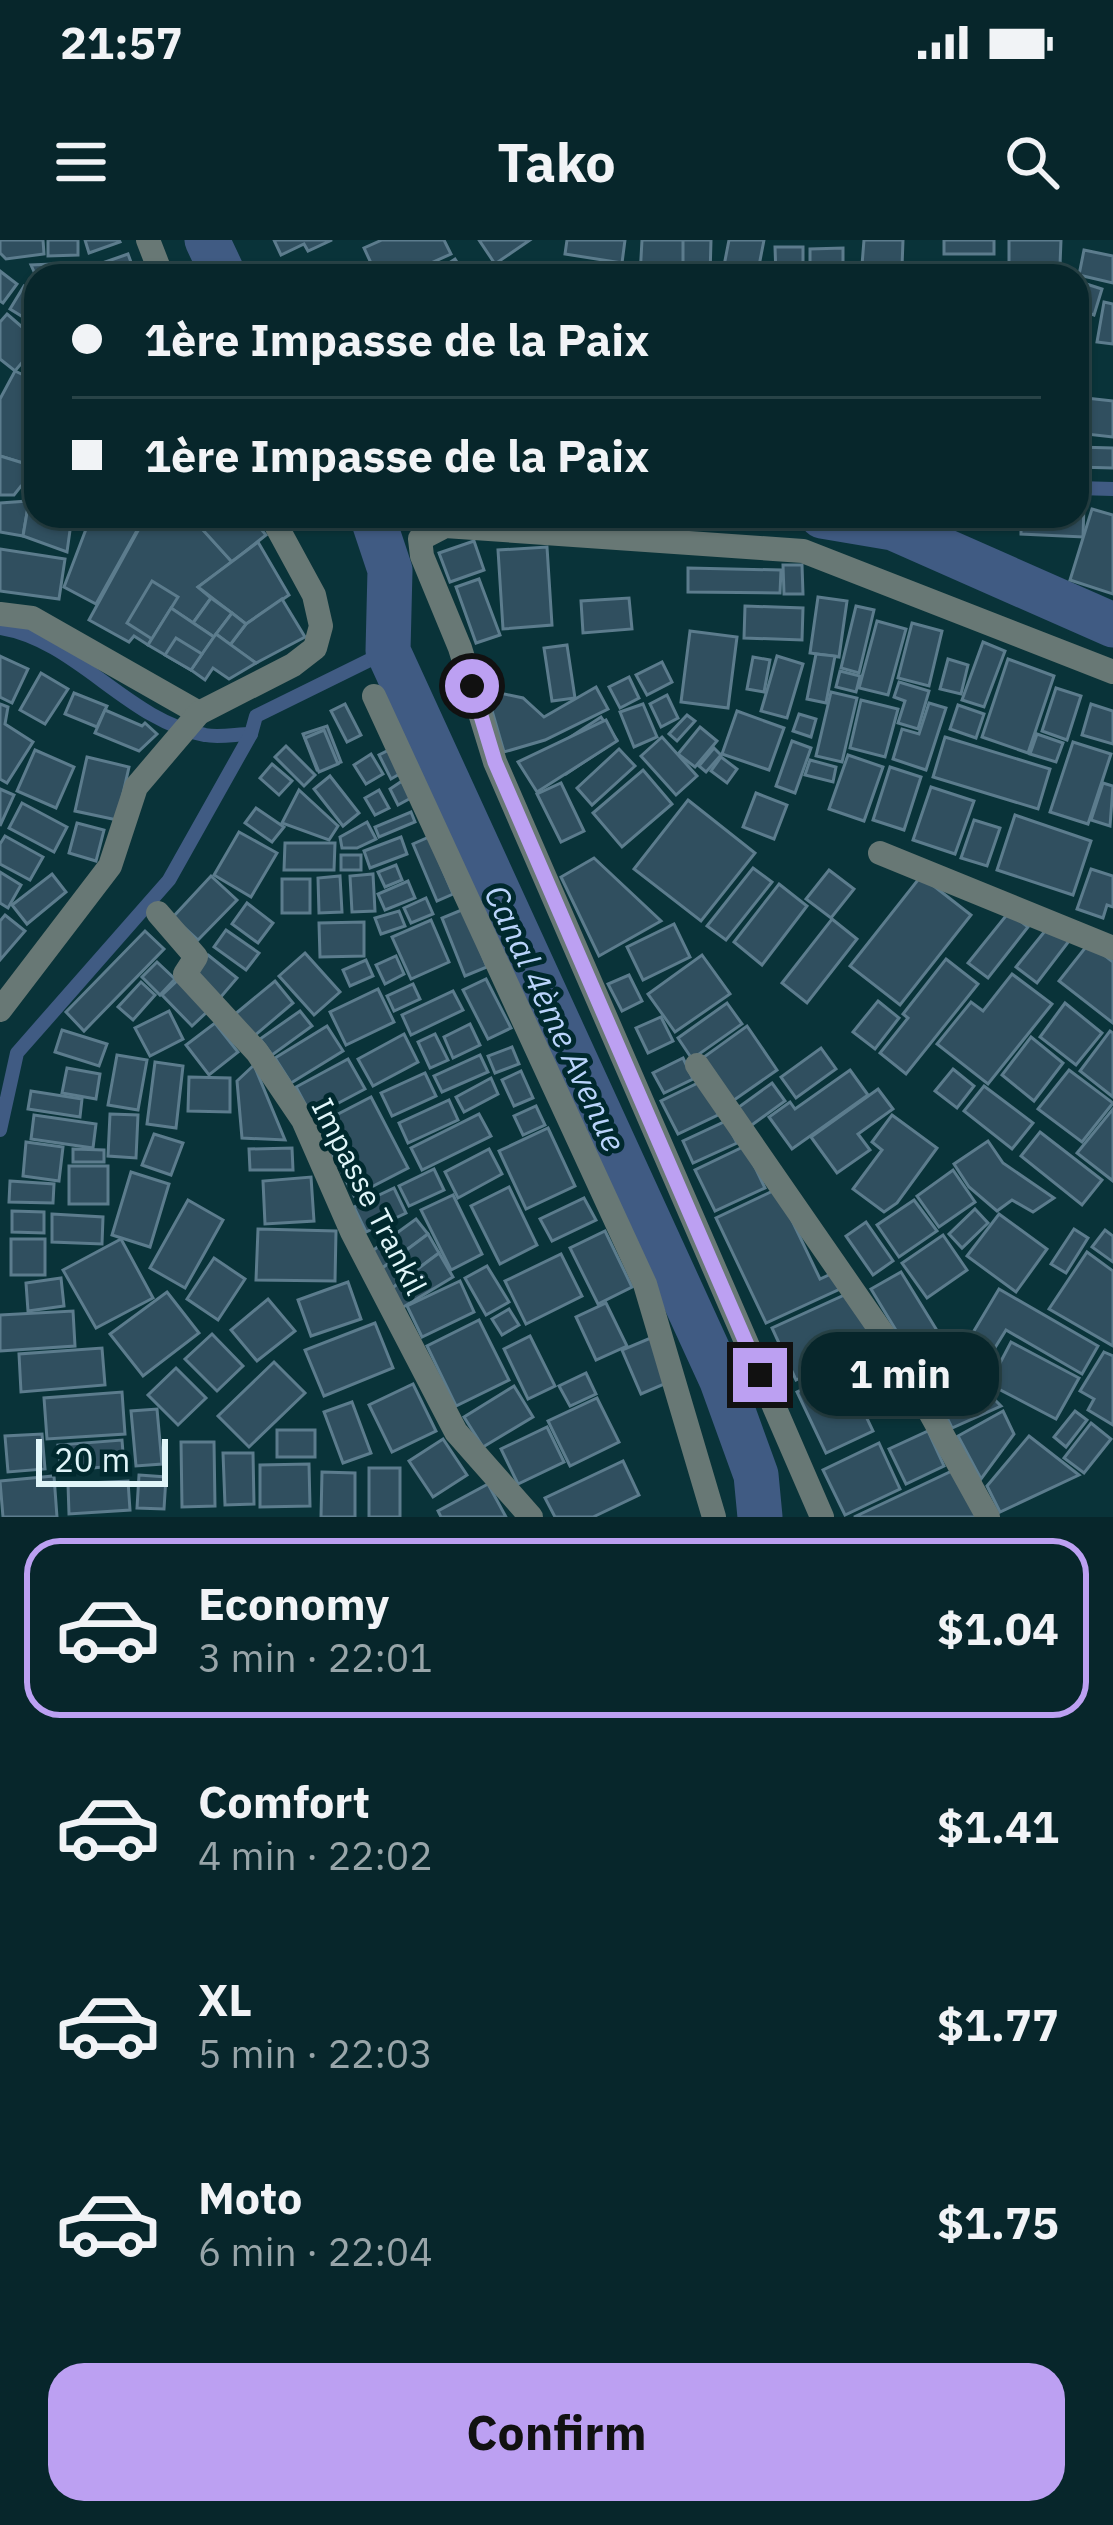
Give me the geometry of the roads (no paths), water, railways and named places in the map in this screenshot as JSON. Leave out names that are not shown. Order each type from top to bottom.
[{"type":"street","points":[[0,1010],[110,866],[136,787],[200,713],[315,648],[321,626],[314,596],[277,528]]},
{"type":"street","points":[[441,528],[420,539],[422,556],[460,648],[495,762],[822,1517]]},
{"type":"street","points":[[475,528],[802,550],[1113,672]]},
{"type":"street","points":[[0,614],[32,618],[200,713]]},
{"type":"street","points":[[374,696],[645,1284],[714,1517]]},
{"type":"street","points":[[880,854],[1113,948]]},
{"type":"street","name":"Impasse Trankil","points":[[158,913],[196,957],[185,974],[257,1052],[303,1120],[352,1232],[456,1432],[531,1517]]},
{"type":"street","points":[[697,1065],[902,1360],[988,1517]]},
{"type":"waterway","name":"Canal 4ème Avenue","points":[[207,240],[218,264]]},
{"type":"waterway","points":[[1089,488],[1113,489]]},
{"type":"waterway","name":"Canal 4ème Avenue","points":[[376,528],[390,570],[388,651],[722,1381],[756,1475],[760,1517]]},
{"type":"waterway","name":"Canal 4ème Avenue","points":[[893,528],[1113,625]]},
{"type":"waterway","points":[[0,628],[54,648],[177,727],[210,736],[251,734]]},
{"type":"waterway","points":[[0,1130],[17,1053],[169,880],[251,734],[256,716],[388,651]]}]
